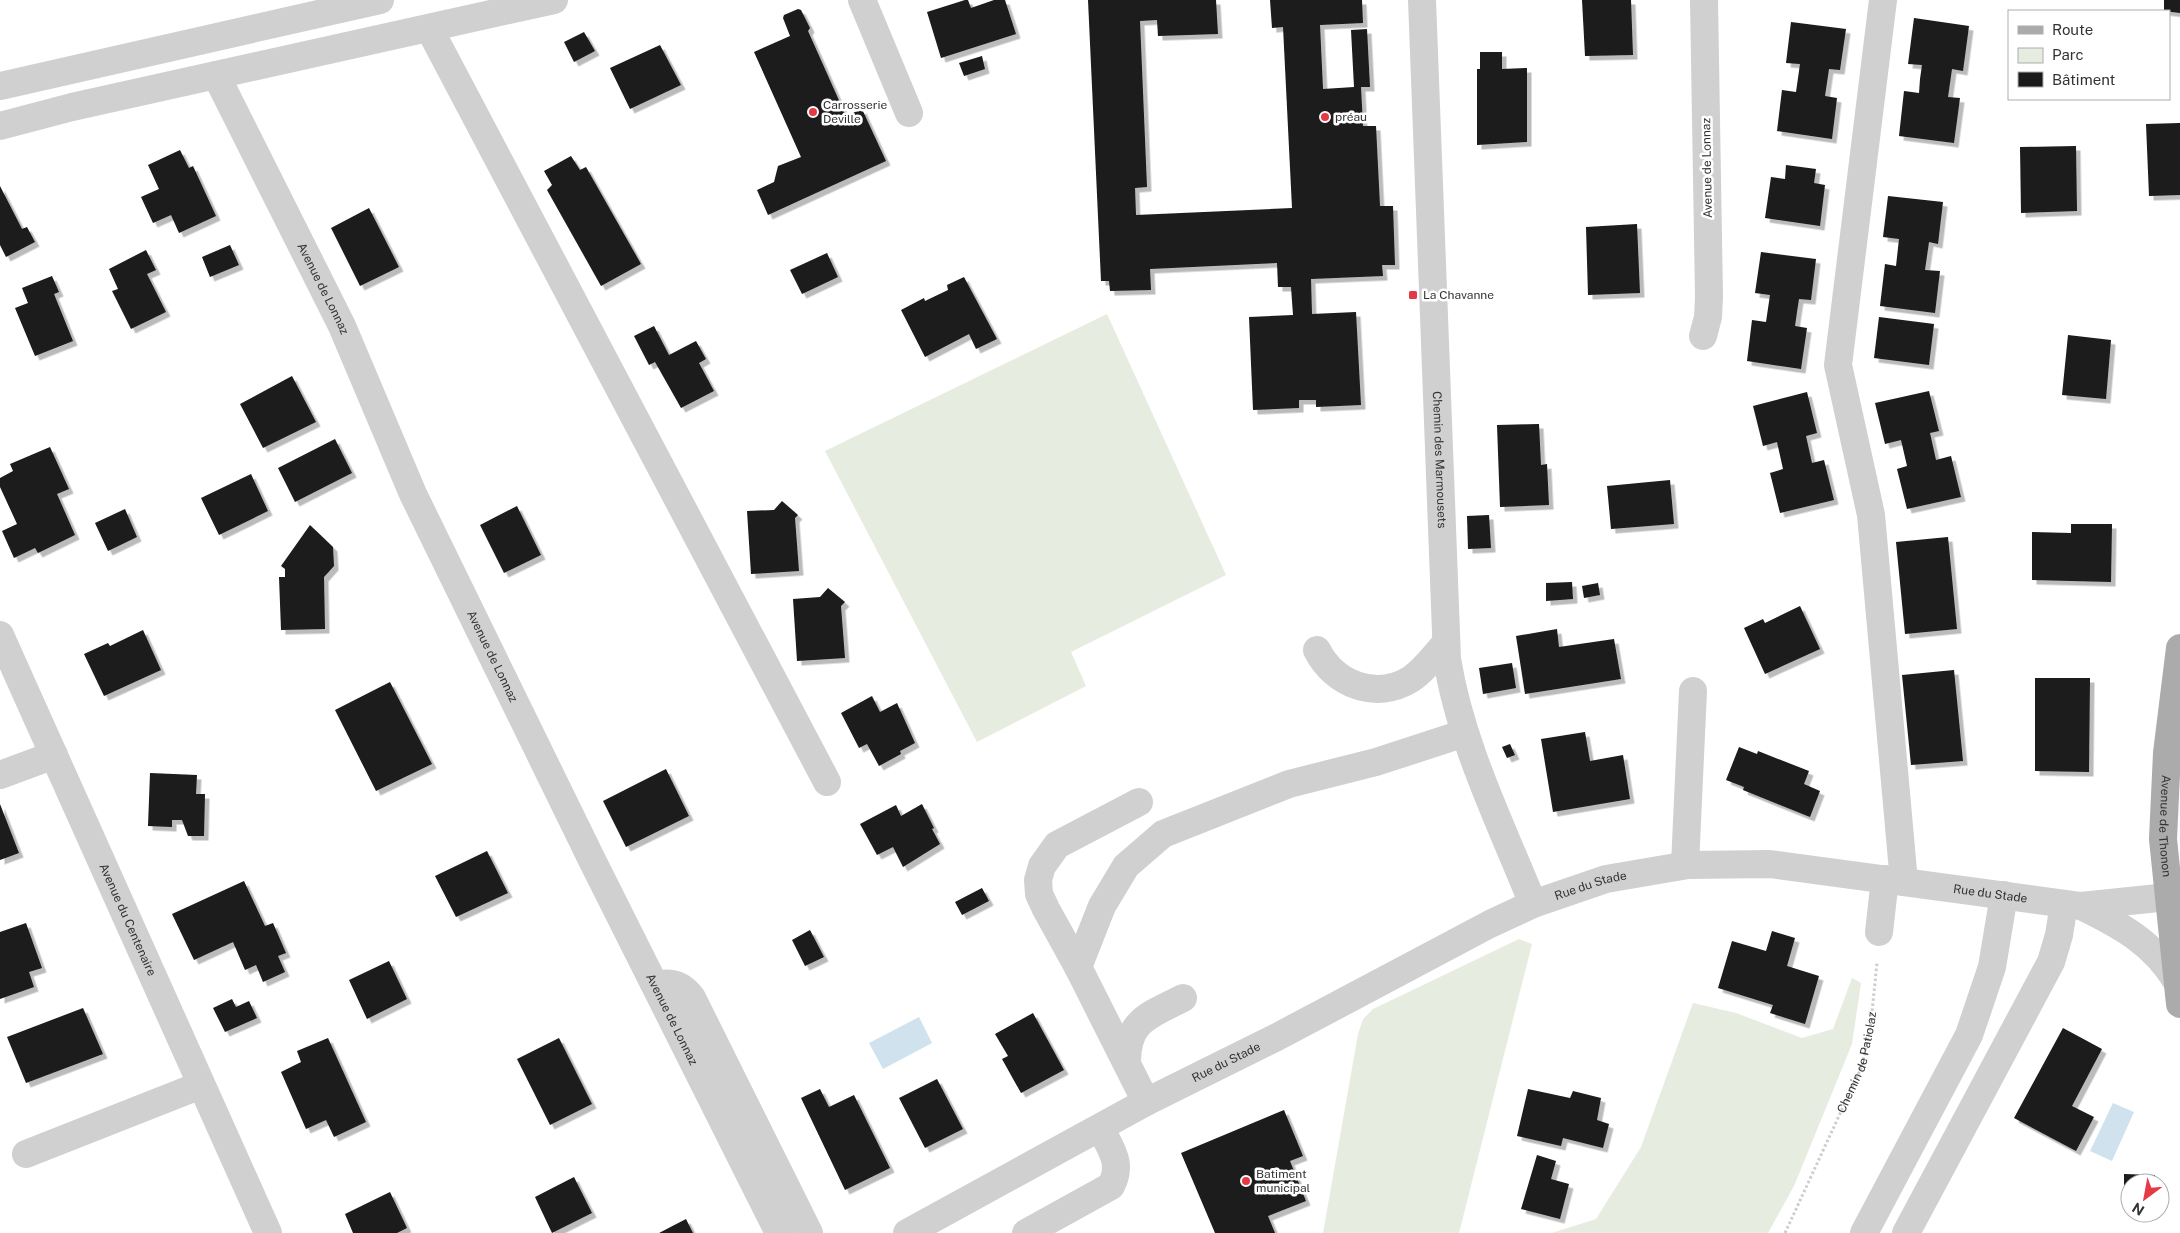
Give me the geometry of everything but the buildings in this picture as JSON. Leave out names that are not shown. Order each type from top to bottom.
[{"type":"main road","name":"Avenue de Thonon","points":[[2179,993],[2168,897],[2163,810],[2175,725],[2180,648]]},
{"type":"street","points":[[0,86],[380,0]]},
{"type":"street","points":[[862,0],[909,113]]},
{"type":"street","name":"Chemin des Marmousets","points":[[1422,0],[1446,643],[1452,692],[1464,733],[1533,904]]},
{"type":"street","name":"Avenue de Lonnaz","points":[[1703,336],[1708,317],[1709,297],[1704,0]]},
{"type":"street","points":[[1879,932],[1894,880],[1871,514],[1838,365],[1883,0]]},
{"type":"street","points":[[0,126],[216,75],[547,1]]},
{"type":"street","points":[[429,28],[827,782]]},
{"type":"street","name":"Avenue de Lonnaz","points":[[216,75],[342,326],[413,494],[778,1233]]},
{"type":"street","name":"Avenue du Centenaire","points":[[0,635],[268,1233]]},
{"type":"street","points":[[1317,650],[1323,662],[1341,679],[1366,688],[1384,688],[1411,679],[1446,643]]},
{"type":"street","points":[[1685,865],[1693,691]]},
{"type":"street","points":[[1078,967],[1102,906],[1126,866],[1162,834],[1289,784],[1376,762],[1464,733]]},
{"type":"street","points":[[0,775],[54,755]]},
{"type":"street","points":[[1139,802],[1057,845],[1042,866],[1038,880],[1039,894],[1146,1102]]},
{"type":"street","name":"Rue du Stade","points":[[907,1233],[1101,1129],[1146,1102],[1533,904],[1606,879],[1685,865],[1770,864],[2072,905],[2168,897]]},
{"type":"street","points":[[1864,1233],[1969,1035],[1992,967],[2004,895]]},
{"type":"street","points":[[1906,1233],[2051,962],[2072,905]]},
{"type":"street","name":"Rue du Stade","points":[[2072,905],[2135,935],[2166,964],[2179,993]]},
{"type":"street","points":[[655,985],[676,984],[686,989],[692,998],[809,1233]]},
{"type":"street","points":[[1127,1062],[1127,1044],[1138,1023],[1183,998]]},
{"type":"street","points":[[26,1154],[201,1085]]},
{"type":"street","points":[[1026,1233],[1111,1186],[1116,1176],[1117,1166],[1101,1129]]},
{"type":"path","name":"Chemin de Patiolaz","points":[[1785,1233],[1856,1079],[1866,1051],[1879,932]]},
{"type":"green space","points":[[1107,314],[1226,575],[1071,652],[1086,686],[977,742],[825,451]]},
{"type":"green space","points":[[1519,939],[1532,944],[1459,1233],[1323,1233],[1358,1034],[1363,1019],[1373,1009]]},
{"type":"green space","points":[[1852,978],[1861,983],[1852,1044],[1794,1186],[1768,1233],[1552,1233],[1596,1219],[1641,1147],[1693,1003],[1736,1013],[1802,1038],[1833,1029]]},
{"type":"water","points":[[919,1017],[932,1043],[883,1069],[869,1043]]},
{"type":"water","points":[[2113,1103],[2134,1112],[2112,1161],[2090,1151]]},
{"type":"place","name":"Carrosserie Deville","points":[[813,112]]},
{"type":"place","name":"préau","points":[[1325,117]]},
{"type":"place","name":"La Chavanne","points":[[1413,295]]},
{"type":"place","name":"Batiment municipal","points":[[1246,1181]]}]
